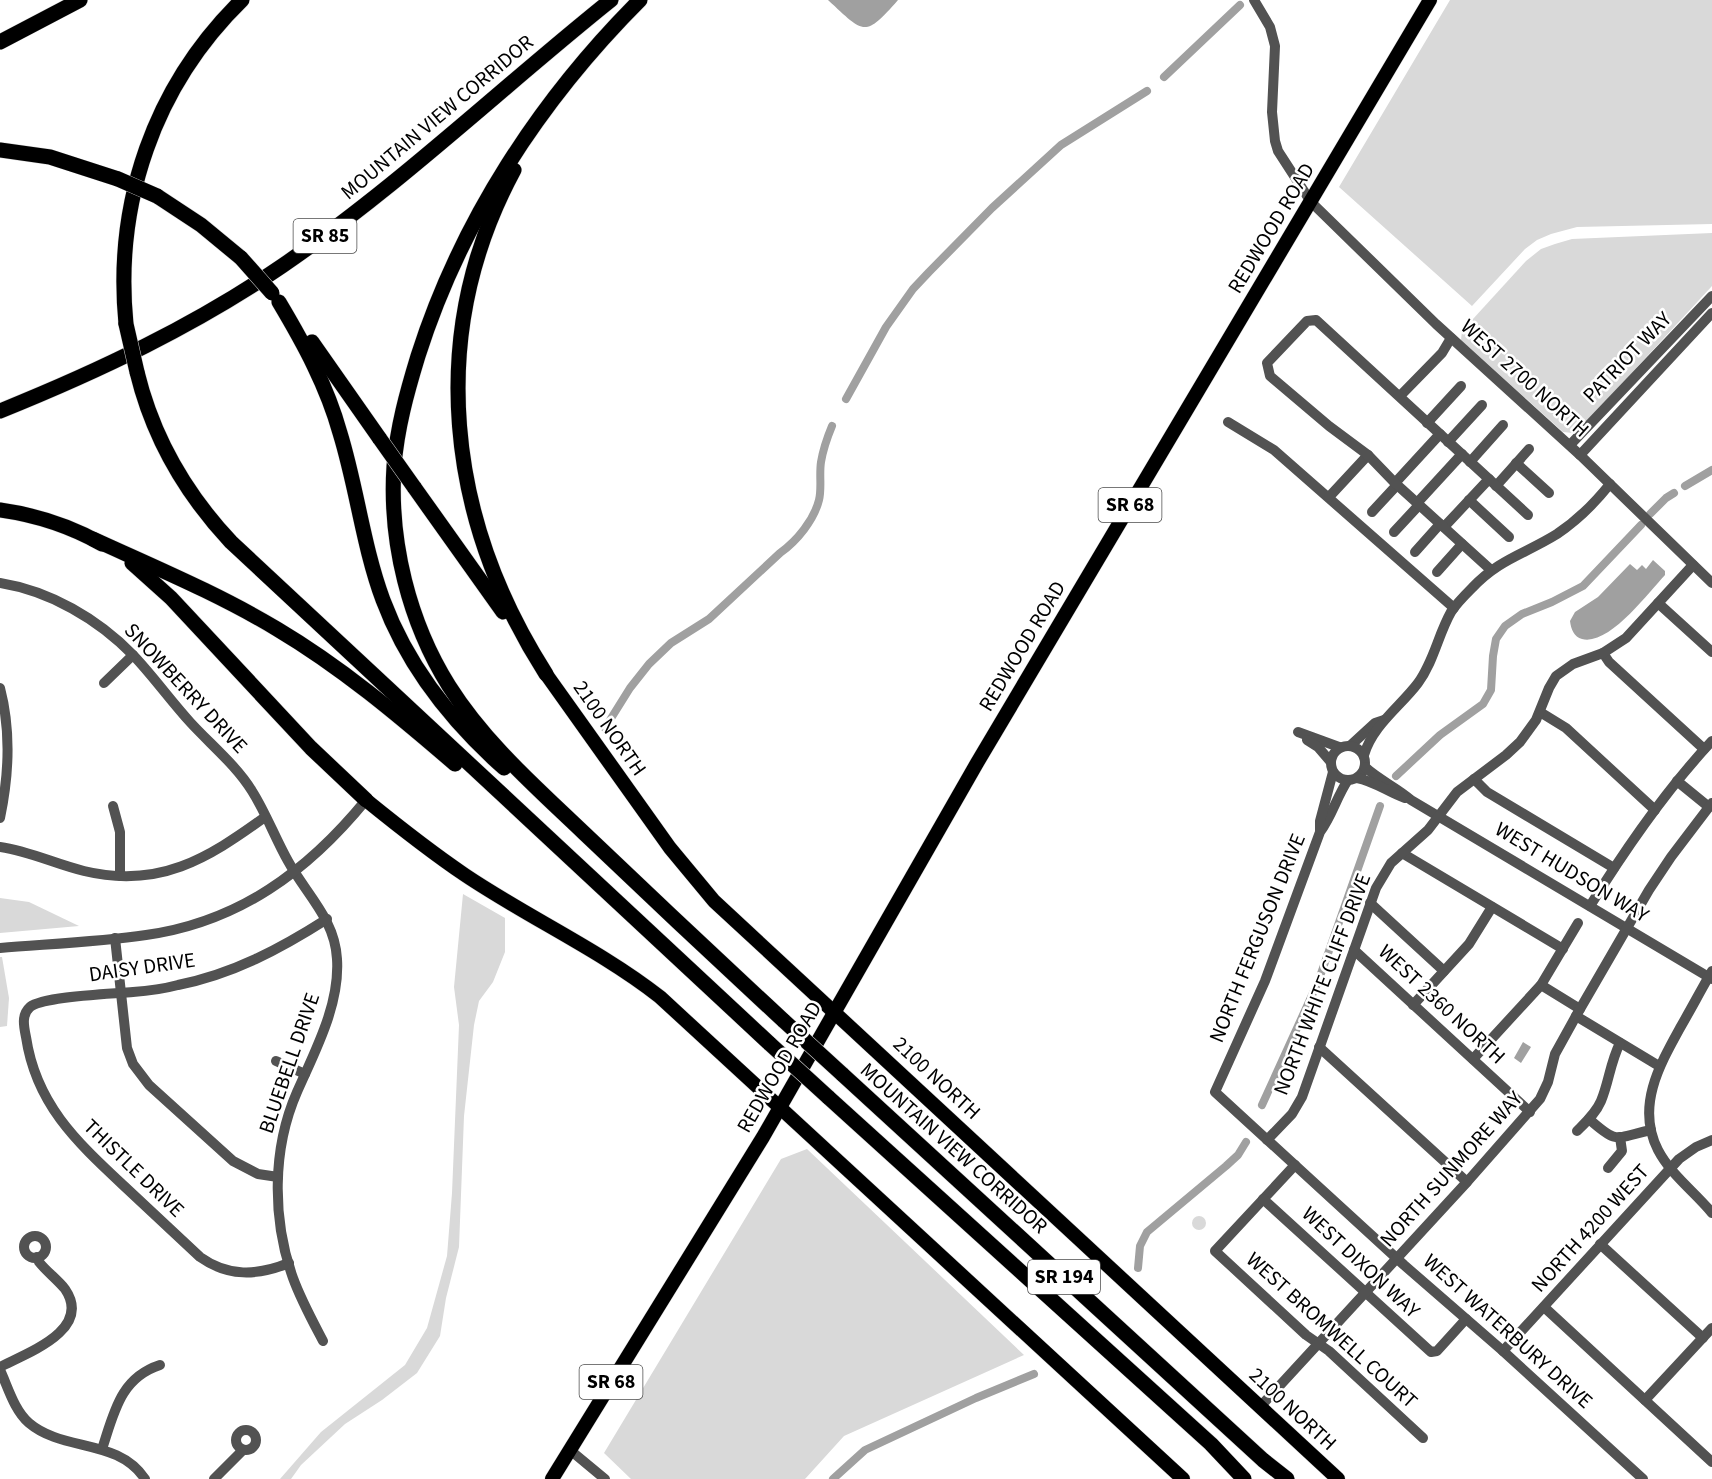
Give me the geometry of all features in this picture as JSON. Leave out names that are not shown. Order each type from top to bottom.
[{"type":"highway","points":[[0,42],[80,0]]},
{"type":"highway","points":[[242,0],[207,37],[166,101],[143,156],[132,195],[126,233],[123,289],[126,324],[147,407],[168,456],[186,487],[219,529],[244,555],[637,920]]},
{"type":"highway","name":"MOUNTAIN VIEW CORRIDOR","points":[[0,411],[135,352],[219,306],[281,267],[382,192],[611,0]]},
{"type":"highway","points":[[640,0],[580,65],[541,114],[507,165],[470,231],[440,295],[414,370],[398,431],[393,482],[396,527],[403,572],[414,609],[439,667],[460,703],[486,736],[517,769],[675,919]]},
{"type":"highway","points":[[546,674],[502,595],[489,564],[474,516],[460,446],[458,374],[466,304],[491,220],[527,146],[580,65]]},
{"type":"highway","points":[[0,150],[50,157],[118,179],[157,196],[201,225],[241,258],[276,297],[312,343],[546,674]]},
{"type":"highway","points":[[276,297],[304,344],[329,398],[345,452],[376,582],[401,641],[422,677],[446,710],[473,740],[675,919]]},
{"type":"highway","points":[[0,510],[46,520],[93,539],[236,606],[318,655],[414,729],[637,920]]},
{"type":"highway","points":[[93,539],[129,561],[158,585],[311,748],[366,800]]},
{"type":"highway","name":"MOUNTAIN VIEW CORRIDOR","points":[[675,919],[1263,1460],[1287,1479]]},
{"type":"highway","name":"SR 194","points":[[637,920],[828,1097],[1211,1444],[1244,1479]]},
{"type":"main road","name":"REDWOOD ROAD","points":[[570,1450],[780,1107],[977,763],[1430,0]]},
{"type":"main road","name":"2100 NORTH","points":[[546,674],[657,830],[697,882],[732,918],[1338,1479]]},
{"type":"main road","points":[[366,800],[466,876],[608,960],[646,986],[688,1022],[1183,1479]]},
{"type":"main road","name":"SR 68","points":[[552,1479],[570,1450]]},
{"type":"street","name":"WEST 2700 NORTH","points":[[1254,0],[1270,27],[1275,46],[1272,112],[1275,141],[1278,151],[1311,202],[1451,338],[1570,445],[1712,583]]},
{"type":"street","name":"PATRIOT WAY","points":[[1570,445],[1712,296]]},
{"type":"street","name":"PATRIOT WAY","points":[[1580,455],[1712,313]]},
{"type":"street","points":[[1491,570],[1396,484],[1368,455],[1329,426],[1270,376],[1267,363],[1307,321],[1316,320],[1528,515]]},
{"type":"street","points":[[1400,396],[1442,353],[1451,338]]},
{"type":"street","points":[[1427,423],[1461,386]]},
{"type":"street","points":[[1372,512],[1396,484],[1482,405]]},
{"type":"street","points":[[1228,422],[1274,450],[1454,608]]},
{"type":"street","points":[[1394,532],[1418,504],[1503,425]]},
{"type":"street","points":[[1415,552],[1469,500],[1516,463],[1529,449]]},
{"type":"street","points":[[1329,497],[1368,455]]},
{"type":"street","points":[[1516,463],[1549,493]]},
{"type":"street","points":[[1365,761],[1361,750],[1298,732],[1317,747],[1342,779],[1352,779],[1363,772],[1369,740],[1426,672],[1454,608],[1472,587],[1497,564],[1555,535],[1578,519],[1610,484]]},
{"type":"street","points":[[1469,500],[1509,537]]},
{"type":"street","points":[[1437,572],[1462,544]]},
{"type":"street","name":"NORTH WHITE CLIFF DRIVE","points":[[1267,1140],[1292,1114],[1299,1103],[1370,903],[1382,876],[1402,853],[1428,830],[1457,792],[1513,749],[1527,734],[1540,711],[1549,688],[1562,671],[1572,664],[1604,653],[1626,638],[1693,565]]},
{"type":"street","name":"SNOWBERRY DRIVE","points":[[0,583],[40,594],[76,611],[112,635],[133,655],[252,790],[295,873]]},
{"type":"street","points":[[1658,603],[1712,652]]},
{"type":"street","points":[[1604,653],[1609,662],[1704,749]]},
{"type":"street","points":[[104,683],[133,655]]},
{"type":"street","points":[[0,688],[7,746],[0,818]]},
{"type":"street","points":[[1540,711],[1566,728],[1655,810]]},
{"type":"street","points":[[1332,767],[1335,751],[1375,723],[1384,720]]},
{"type":"street","points":[[1590,906],[1655,810],[1712,741]]},
{"type":"street","name":"WEST HUDSON WAY","points":[[1365,761],[1376,776],[1411,800],[1711,976]]},
{"type":"street","name":"NORTH FERGUSON DRIVE","points":[[1320,832],[1320,821],[1332,767]]},
{"type":"street","name":"WEST HUDSON WAY","points":[[1352,779],[1366,780],[1393,794],[1411,800]]},
{"type":"street","name":"NORTH FERGUSON DRIVE","points":[[1215,1092],[1265,981],[1320,832],[1331,815],[1343,788],[1352,779]]},
{"type":"street","points":[[1474,779],[1487,792],[1614,868]]},
{"type":"street","points":[[1677,781],[1710,805]]},
{"type":"street","points":[[0,948],[163,932],[214,917],[257,897],[295,873],[322,849],[366,800]]},
{"type":"street","name":"NORTH SUNMORE WAY","points":[[1260,1407],[1530,1112],[1545,1091],[1555,1054],[1627,928],[1671,857],[1710,805]]},
{"type":"street","points":[[113,806],[120,832],[120,876]]},
{"type":"street","points":[[0,847],[30,853],[86,872],[120,876],[148,875],[184,866],[219,850],[265,817]]},
{"type":"street","points":[[1402,853],[1563,949]]},
{"type":"street","name":"BLUEBELL DRIVE","points":[[295,873],[327,920],[336,949],[337,978],[327,1019],[295,1096],[285,1128],[278,1177],[280,1223],[289,1263],[300,1295],[323,1341]]},
{"type":"street","points":[[1370,903],[1444,970]]},
{"type":"street","points":[[1413,1005],[1475,936],[1492,907]]},
{"type":"street","name":"DAISY DRIVE","points":[[26,1012],[33,1005],[44,1002],[178,985],[234,969],[287,944],[327,920]]},
{"type":"street","points":[[1473,1059],[1541,985],[1578,923]]},
{"type":"street","points":[[115,938],[127,1048],[133,1064],[143,1079],[233,1161],[258,1174],[278,1177]]},
{"type":"street","name":"WEST 2360 NORTH","points":[[1354,950],[1530,1112]]},
{"type":"street","points":[[1711,976],[1659,1066],[1649,1106],[1651,1130],[1657,1150],[1670,1168],[1712,1213]]},
{"type":"street","points":[[1541,985],[1620,1043],[1659,1066]]},
{"type":"street","name":"THISTLE DRIVE","points":[[26,1012],[24,1022],[29,1057],[37,1080],[62,1122],[87,1152],[200,1257],[214,1266],[246,1274],[271,1270],[289,1263]]},
{"type":"street","points":[[1577,1131],[1589,1119],[1601,1101],[1613,1058],[1620,1043]]},
{"type":"street","points":[[1319,1047],[1467,1182]]},
{"type":"street","points":[[276,1061],[305,1074]]},
{"type":"street","name":"WEST WATERBURY DRIVE","points":[[1215,1092],[1642,1479]]},
{"type":"street","points":[[1589,1119],[1610,1137],[1651,1130]]},
{"type":"street","points":[[1608,1168],[1622,1151],[1620,1137]]},
{"type":"street","name":"NORTH 4200 WEST","points":[[1503,1351],[1670,1168],[1696,1147],[1712,1140]]},
{"type":"street","points":[[1263,1199],[1295,1165]]},
{"type":"street","name":"WEST BROMWELL COURT","points":[[1263,1199],[1215,1251],[1306,1335],[1329,1351],[1423,1438]]},
{"type":"street","name":"WEST DIXON WAY","points":[[1263,1199],[1428,1350],[1434,1353],[1466,1319]]},
{"type":"street","points":[[1600,1244],[1702,1338]]},
{"type":"street","points":[[37,1257],[65,1290],[70,1300],[71,1315],[63,1331],[48,1342],[0,1368],[15,1404],[30,1424],[53,1436],[123,1457],[143,1475]]},
{"type":"street","points":[[1544,1307],[1710,1458]]},
{"type":"street","points":[[1645,1400],[1712,1328]]},
{"type":"street","points":[[102,1449],[119,1399],[125,1390],[146,1370],[160,1365]]},
{"type":"street","points":[[214,1479],[243,1450]]},
{"type":"street","points":[[570,1450],[605,1479]]},
{"type":"shaded area","points":[[828,0],[898,0],[878,21],[864,27],[849,19]]},
{"type":"shaded area","points":[[1450,0],[1712,0],[1712,224],[1577,227],[1551,234],[1525,249],[1472,306],[1339,187]]},
{"type":"shaded area","points":[[1712,233],[1712,286],[1578,431],[1563,432],[1461,340],[1462,331],[1526,261],[1541,249],[1572,239]]},
{"type":"shaded area","points":[[1653,560],[1665,571],[1665,575],[1616,627],[1593,639],[1582,639],[1575,635],[1570,621],[1575,612],[1598,597],[1630,564],[1637,570],[1642,565],[1646,569]]},
{"type":"shaded area","points":[[463,894],[505,918],[505,952],[493,982],[479,1001],[474,1025],[464,1116],[459,1247],[446,1298],[440,1336],[417,1373],[382,1400],[345,1424],[301,1465],[291,1479],[280,1479],[321,1432],[405,1365],[427,1328],[447,1256],[459,1025],[454,987]]},
{"type":"shaded area","points":[[0,898],[29,902],[79,926],[0,933]]},
{"type":"shaded area","points":[[0,957],[2,957],[9,998],[7,1026],[0,1027]]},
{"type":"shaded area","points":[[1523,1042],[1531,1047],[1521,1063],[1514,1058]]},
{"type":"shaded area","points":[[807,1149],[1024,1355],[844,1436],[805,1479],[631,1479],[604,1453],[781,1159]]},
{"type":"shaded area","points":[[1199,1216],[1204,1218],[1206,1223],[1204,1228],[1199,1230],[1194,1228],[1192,1223],[1194,1218]]},
{"type":"waterway","points":[[1164,77],[1240,5]]},
{"type":"waterway","points":[[846,399],[886,327],[913,289],[929,272],[992,208],[1061,145],[1147,91]]},
{"type":"waterway","points":[[605,728],[630,688],[649,664],[671,643],[709,619],[804,530],[817,508],[821,462],[832,426]]},
{"type":"waterway","points":[[1685,486],[1712,470]]},
{"type":"waterway","points":[[1650,514],[1674,493]]},
{"type":"waterway","points":[[1396,776],[1440,735],[1483,704],[1491,690],[1496,639],[1505,626],[1522,614],[1583,586],[1641,525]]},
{"type":"waterway","points":[[1262,1105],[1318,982],[1380,806]]},
{"type":"waterway","points":[[1138,1268],[1140,1246],[1147,1232],[1226,1166],[1238,1155],[1246,1142]]},
{"type":"waterway","points":[[833,1479],[865,1450],[976,1398],[1034,1374]]}]
